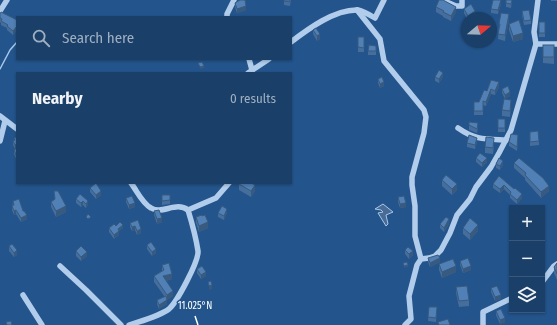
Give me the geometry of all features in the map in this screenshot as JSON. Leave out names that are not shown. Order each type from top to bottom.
[{"type":"street","points":[[0,11],[7,0]]},
{"type":"street","points":[[227,16],[234,0]]},
{"type":"street","points":[[292,41],[315,24],[345,11],[359,10],[375,18],[384,0]]},
{"type":"street","points":[[442,0],[456,6],[462,6],[462,0]]},
{"type":"street","points":[[420,259],[435,256],[441,250],[457,215],[470,199],[476,187],[491,167],[511,130],[536,44],[534,32],[538,0]]},
{"type":"street","points":[[357,10],[380,39],[384,61],[424,110],[426,116],[424,132],[412,177],[415,206],[415,236],[420,259],[410,289],[409,296],[411,319],[405,325]]},
{"type":"street","points":[[536,44],[557,44]]},
{"type":"street","points":[[249,60],[250,71],[268,60]]},
{"type":"street","points":[[0,116],[16,128]]},
{"type":"street","points":[[0,141],[5,121]]},
{"type":"street","points":[[458,128],[469,136],[506,140]]},
{"type":"street","points":[[129,325],[169,309],[189,278],[198,253],[188,210],[183,207],[158,210],[152,209],[146,204],[132,184]]},
{"type":"street","points":[[188,210],[216,198],[229,184]]},
{"type":"street","points":[[545,278],[557,264]]},
{"type":"street","points":[[60,266],[122,325]]},
{"type":"street","points":[[23,295],[42,325]]},
{"type":"street","points":[[482,325],[483,312],[509,299]]},
{"type":"water","points":[[383,204],[393,212],[386,215],[388,224],[386,226],[378,213],[383,212],[375,209]]},
{"type":"building","points":[[240,0],[245,0],[246,6],[237,9],[235,3]]},
{"type":"building","points":[[439,0],[443,0],[456,7],[451,16],[436,7]]},
{"type":"building","points":[[493,0],[501,0],[498,10],[491,9]]},
{"type":"building","points":[[506,0],[512,0],[511,4],[506,3]]},
{"type":"building","points":[[471,4],[475,11],[466,12],[464,9]]},
{"type":"building","points":[[529,10],[531,20],[524,21],[522,11]]},
{"type":"building","points":[[1,12],[16,20],[16,27],[13,31],[7,26],[8,25],[1,21],[2,19],[0,18]]},
{"type":"building","points":[[501,13],[509,14],[505,35],[498,34]]},
{"type":"building","points":[[519,20],[523,33],[513,36],[509,24]]},
{"type":"building","points":[[539,22],[545,22],[545,33],[539,33]]},
{"type":"building","points":[[316,28],[320,34],[317,36],[313,30]]},
{"type":"building","points":[[358,37],[364,37],[364,48],[358,47]]},
{"type":"building","points":[[369,45],[376,46],[376,51],[368,51]]},
{"type":"building","points":[[543,45],[554,45],[554,57],[543,57]]},
{"type":"building","points":[[202,62],[204,66],[200,67],[198,63]]},
{"type":"building","points":[[439,70],[443,73],[439,79],[435,77]]},
{"type":"building","points":[[382,77],[384,82],[380,84],[378,79]]},
{"type":"building","points":[[491,80],[499,82],[495,91],[491,89],[486,102],[483,101],[483,111],[474,111],[474,102],[479,102],[484,90],[487,91]]},
{"type":"building","points":[[508,86],[510,92],[505,95],[502,89]]},
{"type":"building","points":[[504,99],[511,100],[510,111],[502,110]]},
{"type":"building","points":[[498,119],[505,119],[505,128],[498,128]]},
{"type":"building","points":[[469,122],[478,123],[477,129],[469,125]]},
{"type":"building","points":[[538,131],[539,141],[530,142],[530,132]]},
{"type":"building","points":[[511,134],[518,135],[517,147],[509,142]]},
{"type":"building","points":[[469,135],[477,138],[475,145],[467,143]]},
{"type":"building","points":[[16,137],[15,145],[13,141],[15,140],[14,138]]},
{"type":"building","points":[[486,137],[494,138],[493,148],[485,147]]},
{"type":"building","points":[[480,153],[487,158],[482,163],[476,158]]},
{"type":"building","points":[[499,158],[503,161],[500,166],[496,164]]},
{"type":"building","points":[[519,158],[543,178],[549,186],[541,192],[525,175],[526,173],[514,163]]},
{"type":"building","points":[[446,175],[457,184],[452,189],[442,180]]},
{"type":"building","points":[[499,176],[522,194],[517,200],[510,194],[511,192],[504,185],[500,189],[493,184]]},
{"type":"building","points":[[97,184],[101,191],[96,195],[90,188]]},
{"type":"building","points":[[239,184],[255,185],[251,191]]},
{"type":"building","points":[[54,191],[58,191],[66,206],[56,211],[51,202],[55,199]]},
{"type":"building","points":[[80,194],[88,201],[86,204],[83,201],[81,203],[76,199]]},
{"type":"building","points":[[162,195],[170,195],[170,200],[162,201]]},
{"type":"building","points":[[132,196],[135,203],[129,205],[126,198]]},
{"type":"building","points":[[404,196],[406,203],[400,204],[398,197]]},
{"type":"building","points":[[19,199],[23,211],[27,215],[21,218],[16,210],[14,211],[12,206],[14,205],[13,201]]},
{"type":"building","points":[[222,206],[227,209],[224,216],[218,213]]},
{"type":"building","points":[[159,210],[162,218],[157,219],[154,211]]},
{"type":"building","points":[[88,214],[91,217],[88,219],[86,217]]},
{"type":"building","points":[[205,215],[208,222],[199,226],[196,217]]},
{"type":"building","points":[[446,217],[449,219],[444,228],[440,224]]},
{"type":"building","points":[[470,218],[478,225],[470,234],[463,228]]},
{"type":"building","points":[[138,220],[141,229],[137,231],[135,226],[132,227],[130,223]]},
{"type":"building","points":[[120,222],[123,225],[114,235],[109,228],[114,224],[116,226]]},
{"type":"building","points":[[151,242],[156,249],[152,252],[147,245]]},
{"type":"building","points":[[12,244],[17,250],[14,253],[9,246]]},
{"type":"building","points":[[81,246],[87,252],[81,257],[76,251]]},
{"type":"building","points":[[408,247],[413,251],[409,254],[405,250]]},
{"type":"building","points":[[438,255],[440,258],[430,263],[428,258]]},
{"type":"building","points":[[468,258],[471,266],[463,269],[460,261]]},
{"type":"building","points":[[453,259],[456,266],[442,272],[439,264]]},
{"type":"building","points":[[407,262],[408,265],[404,266],[403,263]]},
{"type":"building","points":[[169,263],[172,274],[163,276],[173,291],[167,295],[154,276],[164,270],[162,265]]},
{"type":"building","points":[[557,263],[557,274],[554,267]]},
{"type":"building","points":[[202,266],[206,272],[201,275],[197,269]]},
{"type":"building","points":[[211,281],[212,285],[209,286],[208,282]]},
{"type":"building","points":[[467,286],[469,300],[459,301],[456,287]]},
{"type":"building","points":[[497,286],[501,295],[495,297],[491,288]]},
{"type":"building","points":[[166,296],[167,300],[159,305],[157,300]]},
{"type":"building","points":[[429,307],[437,307],[436,318],[428,317]]},
{"type":"building","points":[[501,309],[505,318],[500,320],[496,311]]},
{"type":"building","points":[[448,319],[450,325],[439,325],[438,322]]},
{"type":"building","points":[[11,321],[12,325],[7,325],[6,322]]},
{"type":"waterway","points":[[0,69],[10,50],[16,43]]}]
